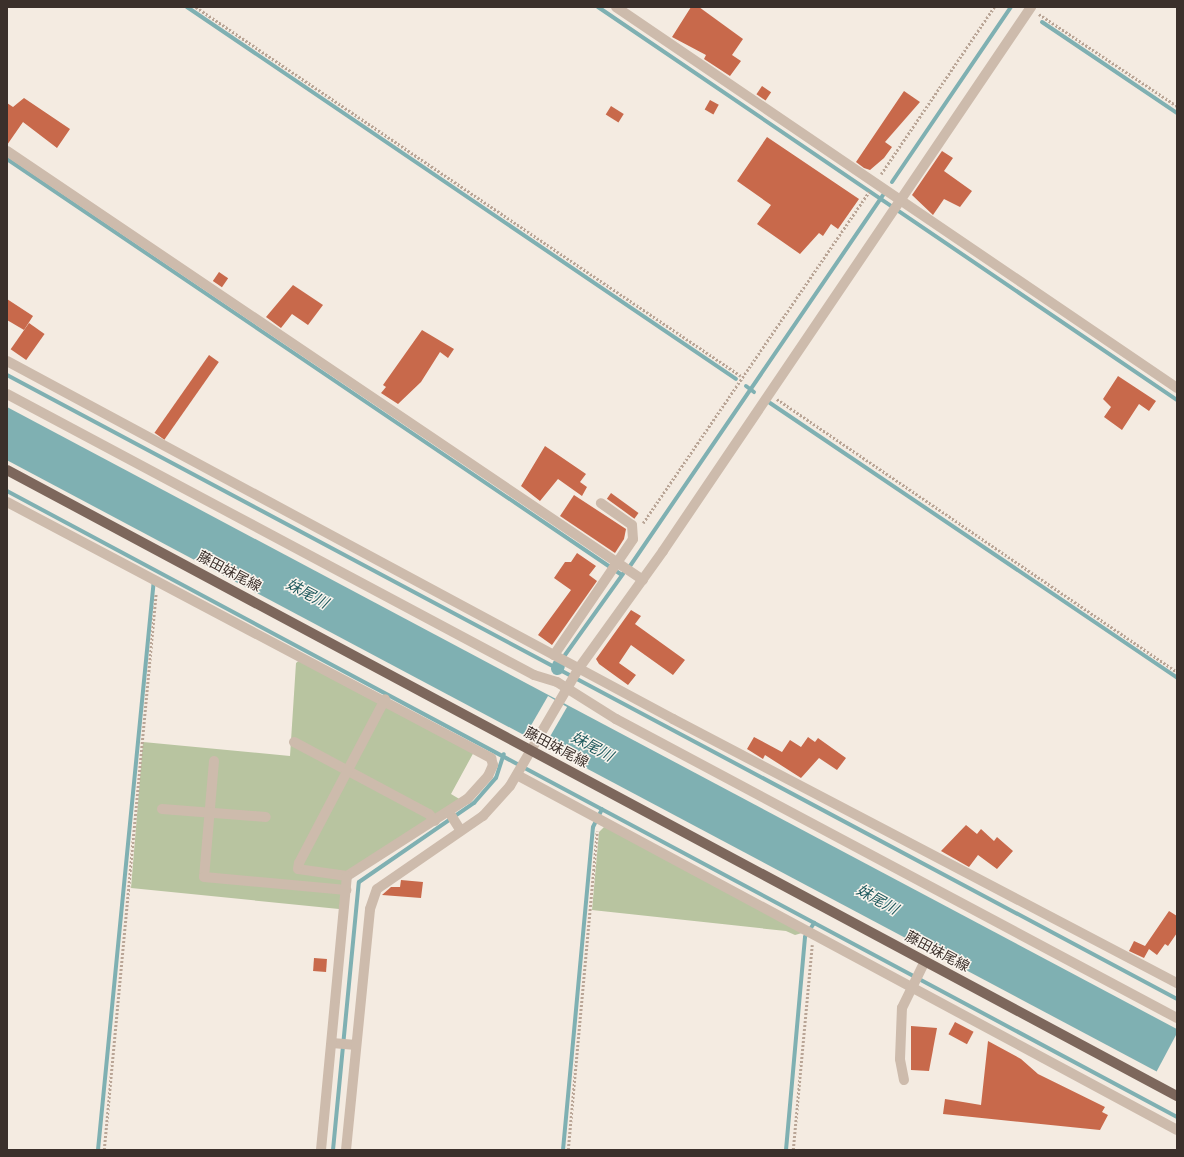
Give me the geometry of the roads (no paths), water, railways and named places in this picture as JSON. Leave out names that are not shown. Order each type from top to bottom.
[{"type":"main road","name":"藤田妹尾線","points":[[7,470],[526,760],[924,961],[1177,1096]]},
{"type":"street","points":[[616,7],[875,182],[898,206],[1177,388]]},
{"type":"street","points":[[321,1150],[344,1044],[372,898],[383,882],[462,831],[491,809],[526,760],[576,673],[643,580],[1031,8]]},
{"type":"street","points":[[7,151],[617,567],[643,580]]},
{"type":"street","points":[[7,361],[554,655],[576,673],[1177,983]]},
{"type":"street","points":[[7,394],[1177,1018]]},
{"type":"street","points":[[7,502],[385,699],[491,758],[493,766],[482,786],[452,816],[435,821],[347,876],[298,869],[346,770],[385,699]]},
{"type":"street","points":[[554,655],[617,567],[633,539],[632,525],[601,503]]},
{"type":"street","points":[[294,742],[430,814],[435,821]]},
{"type":"street","points":[[526,760],[598,819],[810,933],[914,981],[1177,1130]]},
{"type":"street","points":[[214,761],[204,877],[346,890]]},
{"type":"street","points":[[162,809],[266,818]]},
{"type":"street","points":[[452,816],[462,831]]},
{"type":"street","points":[[346,1150],[344,1044],[347,876]]},
{"type":"street","points":[[904,1080],[900,1035],[904,999],[924,961]]},
{"type":"water","name":"妹尾川","points":[[7,407],[1177,1029],[1177,1033],[1157,1071],[7,460]]},
{"type":"waterway","points":[[187,7],[736,379]]},
{"type":"waterway","points":[[598,7],[1177,400]]},
{"type":"waterway","points":[[892,182],[1011,7]]},
{"type":"waterway","points":[[1042,22],[1177,113]]},
{"type":"waterway","points":[[7,159],[622,575]]},
{"type":"waterway","points":[[628,569],[884,194]]},
{"type":"waterway","points":[[7,375],[1177,999]]},
{"type":"waterway","points":[[746,386],[754,392]]},
{"type":"waterway","points":[[770,403],[1177,678]]},
{"type":"waterway","points":[[7,491],[1177,1117]]},
{"type":"waterway","points":[[565,655],[623,574]]},
{"type":"waterway","points":[[98,1150],[154,579]]},
{"type":"waterway","points":[[333,1150],[359,882],[474,803],[496,778],[504,754]]},
{"type":"waterway","points":[[563,1150],[593,827],[602,809]]},
{"type":"waterway","points":[[786,1150],[805,937],[814,923]]}]
